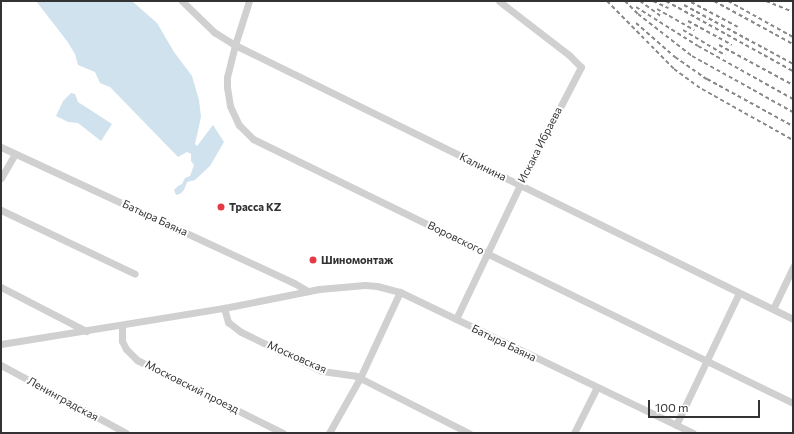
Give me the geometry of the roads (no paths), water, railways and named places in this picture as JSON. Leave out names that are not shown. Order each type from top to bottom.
[{"type":"street","name":"Калинина","points":[[182,1],[214,32],[235,45],[739,294],[793,319]]},
{"type":"street","name":"Воровского","points":[[249,1],[235,45],[227,77],[230,106],[239,125],[249,136],[793,403]]},
{"type":"street","name":"Искака Ибраева","points":[[456,319],[520,185],[580,67],[569,55],[499,1]]},
{"type":"street","name":"Батыра Баяна","points":[[1,147],[294,283],[308,291]]},
{"type":"street","points":[[1,178],[15,154]]},
{"type":"street","points":[[1,210],[135,274]]},
{"type":"street","points":[[773,309],[793,267]]},
{"type":"street","name":"Батыра Баяна","points":[[1,344],[86,332],[224,308],[308,291],[366,285],[377,286],[400,292],[693,433]]},
{"type":"street","points":[[1,287],[86,332]]},
{"type":"street","points":[[329,433],[360,378],[400,292]]},
{"type":"street","points":[[676,424],[739,294]]},
{"type":"street","name":"Московская","points":[[224,308],[228,322],[247,335],[322,370],[360,378],[469,433]]},
{"type":"street","name":"Московский проезд","points":[[122,325],[122,340],[126,349],[137,360],[283,433]]},
{"type":"street","name":"Ленинградская","points":[[1,365],[126,433]]},
{"type":"street","points":[[574,433],[597,387]]},
{"type":"water","points":[[36,1],[132,1],[157,23],[174,52],[192,76],[199,100],[201,117],[195,144],[197,146],[213,125],[224,142],[210,166],[195,180],[187,182],[184,190],[180,194],[176,195],[174,190],[182,184],[185,178],[190,176],[194,165],[191,161],[191,154],[187,152],[178,157],[110,87],[100,83],[95,72],[78,65],[75,54],[67,41]]},
{"type":"water","points":[[71,93],[75,94],[78,102],[112,124],[101,141],[78,123],[68,122],[56,116],[63,101]]},
{"type":"railway","points":[[607,1],[674,69],[702,89],[793,140]]},
{"type":"railway","points":[[625,1],[638,14],[692,56],[793,112]]},
{"type":"railway","points":[[640,1],[661,16]]},
{"type":"railway","points":[[653,1],[668,8]]},
{"type":"railway","points":[[666,1],[793,71]]},
{"type":"railway","points":[[714,1],[793,44]]},
{"type":"railway","points":[[728,1],[793,37]]},
{"type":"railway","points":[[766,1],[793,12]]},
{"type":"railway","points":[[691,2],[740,28]]},
{"type":"railway","points":[[684,5],[793,64]]},
{"type":"railway","points":[[636,7],[698,46],[793,99]]},
{"type":"railway","points":[[657,9],[694,30]]},
{"type":"railway","points":[[688,21],[732,45]]},
{"type":"railway","points":[[636,23],[675,57],[707,79],[793,126]]},
{"type":"railway","points":[[683,30],[725,55]]},
{"type":"railway","points":[[719,45],[793,85]]},
{"type":"place","name":"Трасса KZ","points":[[221,207]]},
{"type":"place","name":"Шиномонтаж","points":[[313,260]]}]
